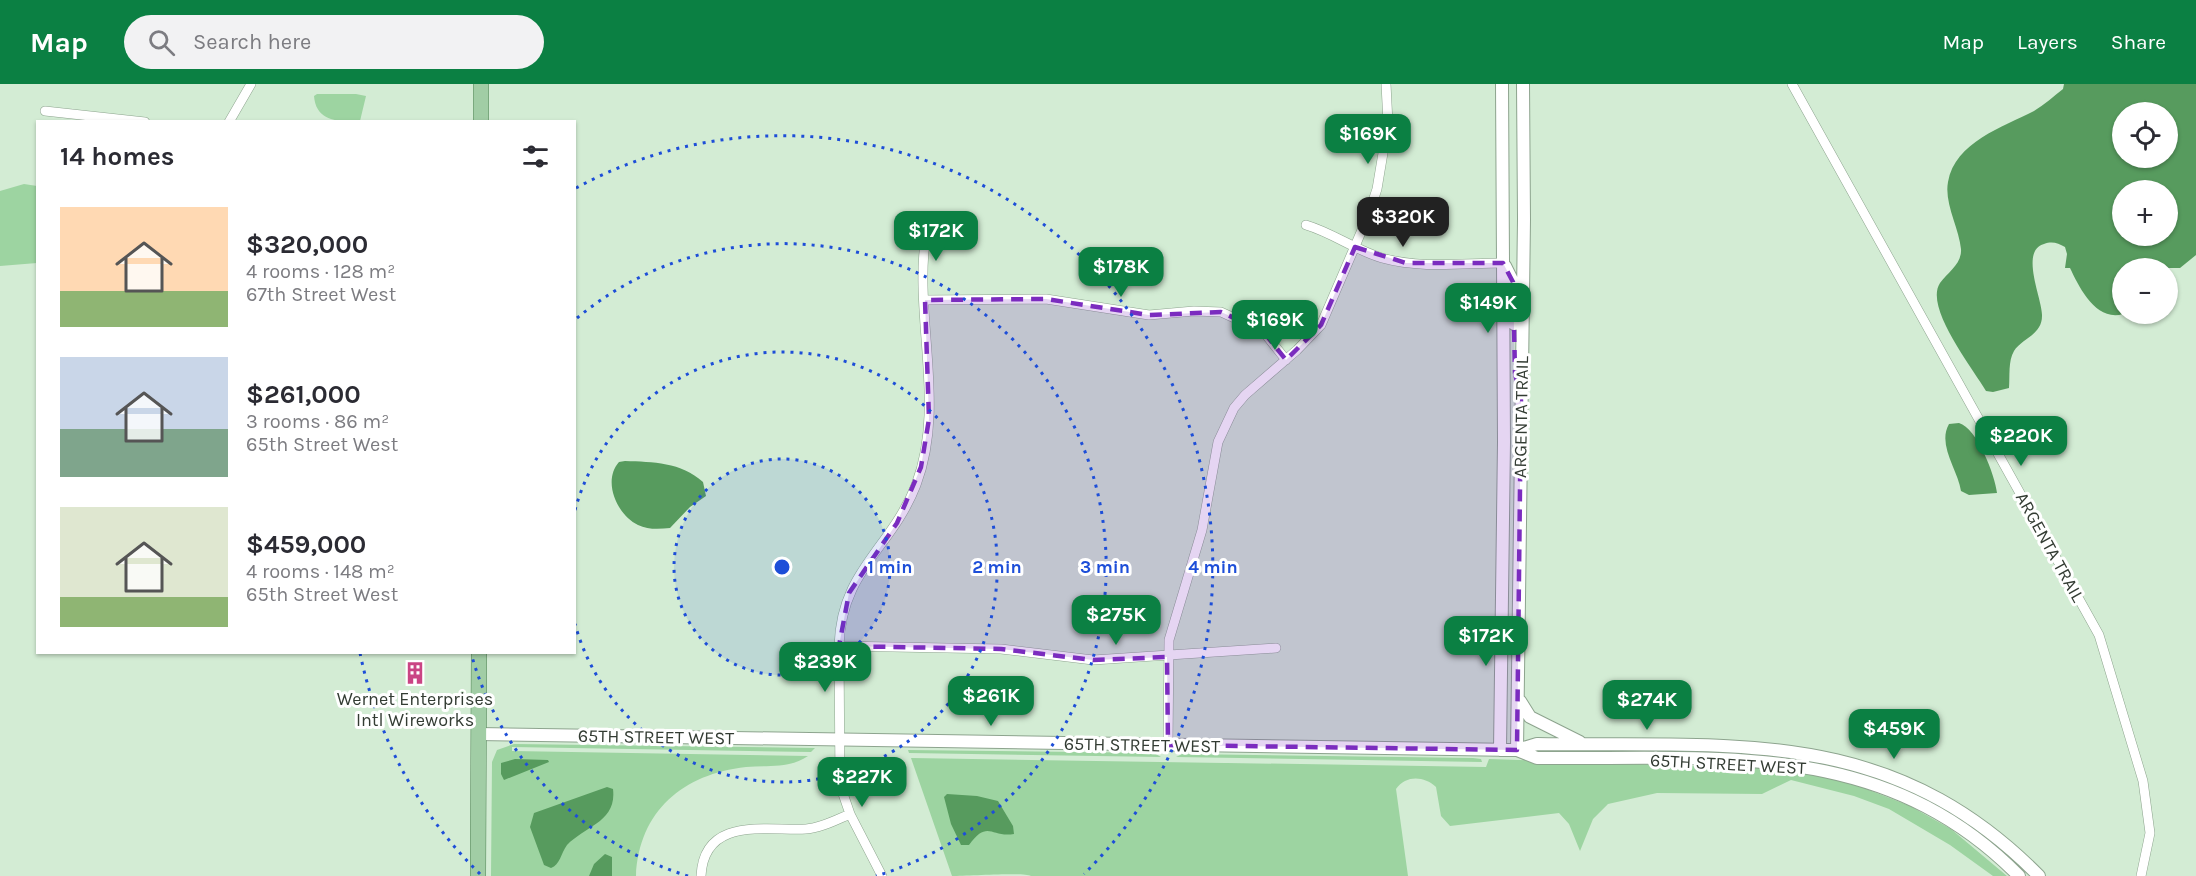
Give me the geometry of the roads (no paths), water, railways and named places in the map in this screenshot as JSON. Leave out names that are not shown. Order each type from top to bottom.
[{"type":"main road","points":[[481,84],[481,120]]},
{"type":"main road","points":[[478,876],[479,654]]},
{"type":"street","points":[[230,120],[251,84]]},
{"type":"street","points":[[1168,745],[1167,657],[1176,613],[1202,530],[1218,442],[1234,408],[1259,380],[1286,360],[1321,325],[1368,216],[1382,167],[1388,123],[1386,84]]},
{"type":"street","name":"ARGENTA TRAIL","points":[[1500,750],[1504,442],[1502,84]]},
{"type":"street","name":"ARGENTA TRAIL","points":[[1517,750],[1522,84]]},
{"type":"street","name":"ARGENTA TRAIL","points":[[1792,84],[2099,634],[2143,781],[2150,832],[2142,876]]},
{"type":"street","points":[[45,111],[127,120]]},
{"type":"street","points":[[882,876],[850,814],[839,780],[839,646],[842,615],[849,593],[908,504],[921,467],[929,419],[922,264],[927,223]]},
{"type":"street","points":[[1306,225],[1330,233],[1355,247],[1406,263],[1503,263],[1513,282],[1515,373],[1521,400]]},
{"type":"street","points":[[925,300],[1046,299],[1149,315],[1194,311],[1221,312],[1263,331],[1286,360]]},
{"type":"street","points":[[839,646],[1001,649],[1093,660],[1167,657],[1276,648]]},
{"type":"street","points":[[1519,693],[1522,707],[1530,717],[1587,745]]},
{"type":"street","name":"65TH STREET WEST","points":[[478,734],[1500,750],[1517,750],[1537,744],[1772,748],[1849,762],[1898,778],[1950,804],[1998,838],[2039,876]]},
{"type":"street","name":"65TH STREET WEST","points":[[1517,750],[1537,758],[1756,761],[1832,771],[1882,787],[1933,811],[1977,840],[2019,876]]},
{"type":"street","points":[[701,876],[710,849],[730,832],[751,828],[813,828],[850,814]]},
{"type":"place","name":"Wernet Enterprises Intl Wireworks","points":[[415,673]]}]
